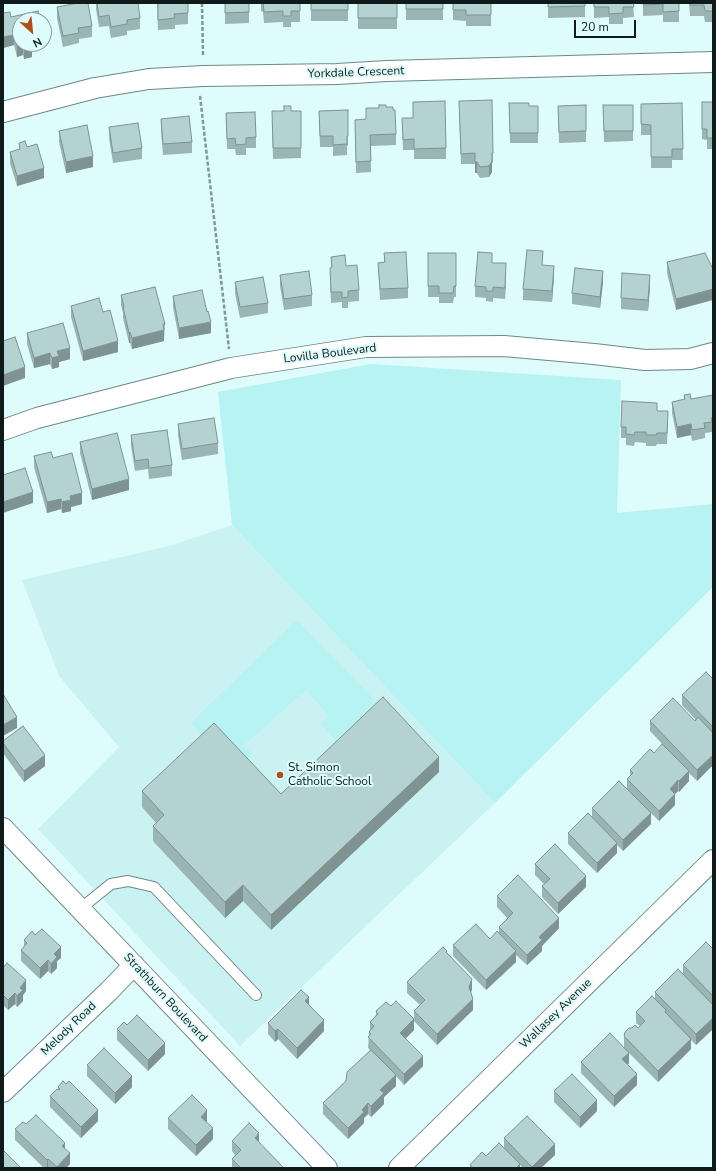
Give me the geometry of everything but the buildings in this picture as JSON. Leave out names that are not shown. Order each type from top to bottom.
[{"type":"street","name":"Yorkdale Crescent","points":[[3,112],[95,88],[149,79],[713,62]]},
{"type":"street","name":"Lovilla Boulevard","points":[[3,430],[37,418],[231,368],[366,347],[504,346],[645,360],[690,359],[713,353]]},
{"type":"street","name":"Strathburn Boulevard","points":[[3,828],[327,1168]]},
{"type":"street","name":"Wallasey Avenue","points":[[399,1168],[713,860]]},
{"type":"street","name":"Melody Road","points":[[3,1092],[109,991],[134,965]]},
{"type":"lane","points":[[80,909],[111,884],[128,881],[154,887],[256,995]]},
{"type":"path","points":[[202,3],[201,77],[231,368]]},
{"type":"shaded area","points":[[371,364],[621,380],[617,513],[713,504],[713,587],[495,803],[232,525],[218,392]]},
{"type":"shaded area","name":"St. Simon Catholic School","points":[[232,525],[495,803],[240,1046],[38,829],[119,747],[59,676],[22,580],[169,546]]},
{"type":"shaded area","points":[[297,620],[383,709],[342,748],[320,723],[329,716],[306,690],[244,745],[252,754],[244,763],[206,740],[191,723]]},
{"type":"place","name":"St. Simon Catholic School","points":[[280,775]]}]
